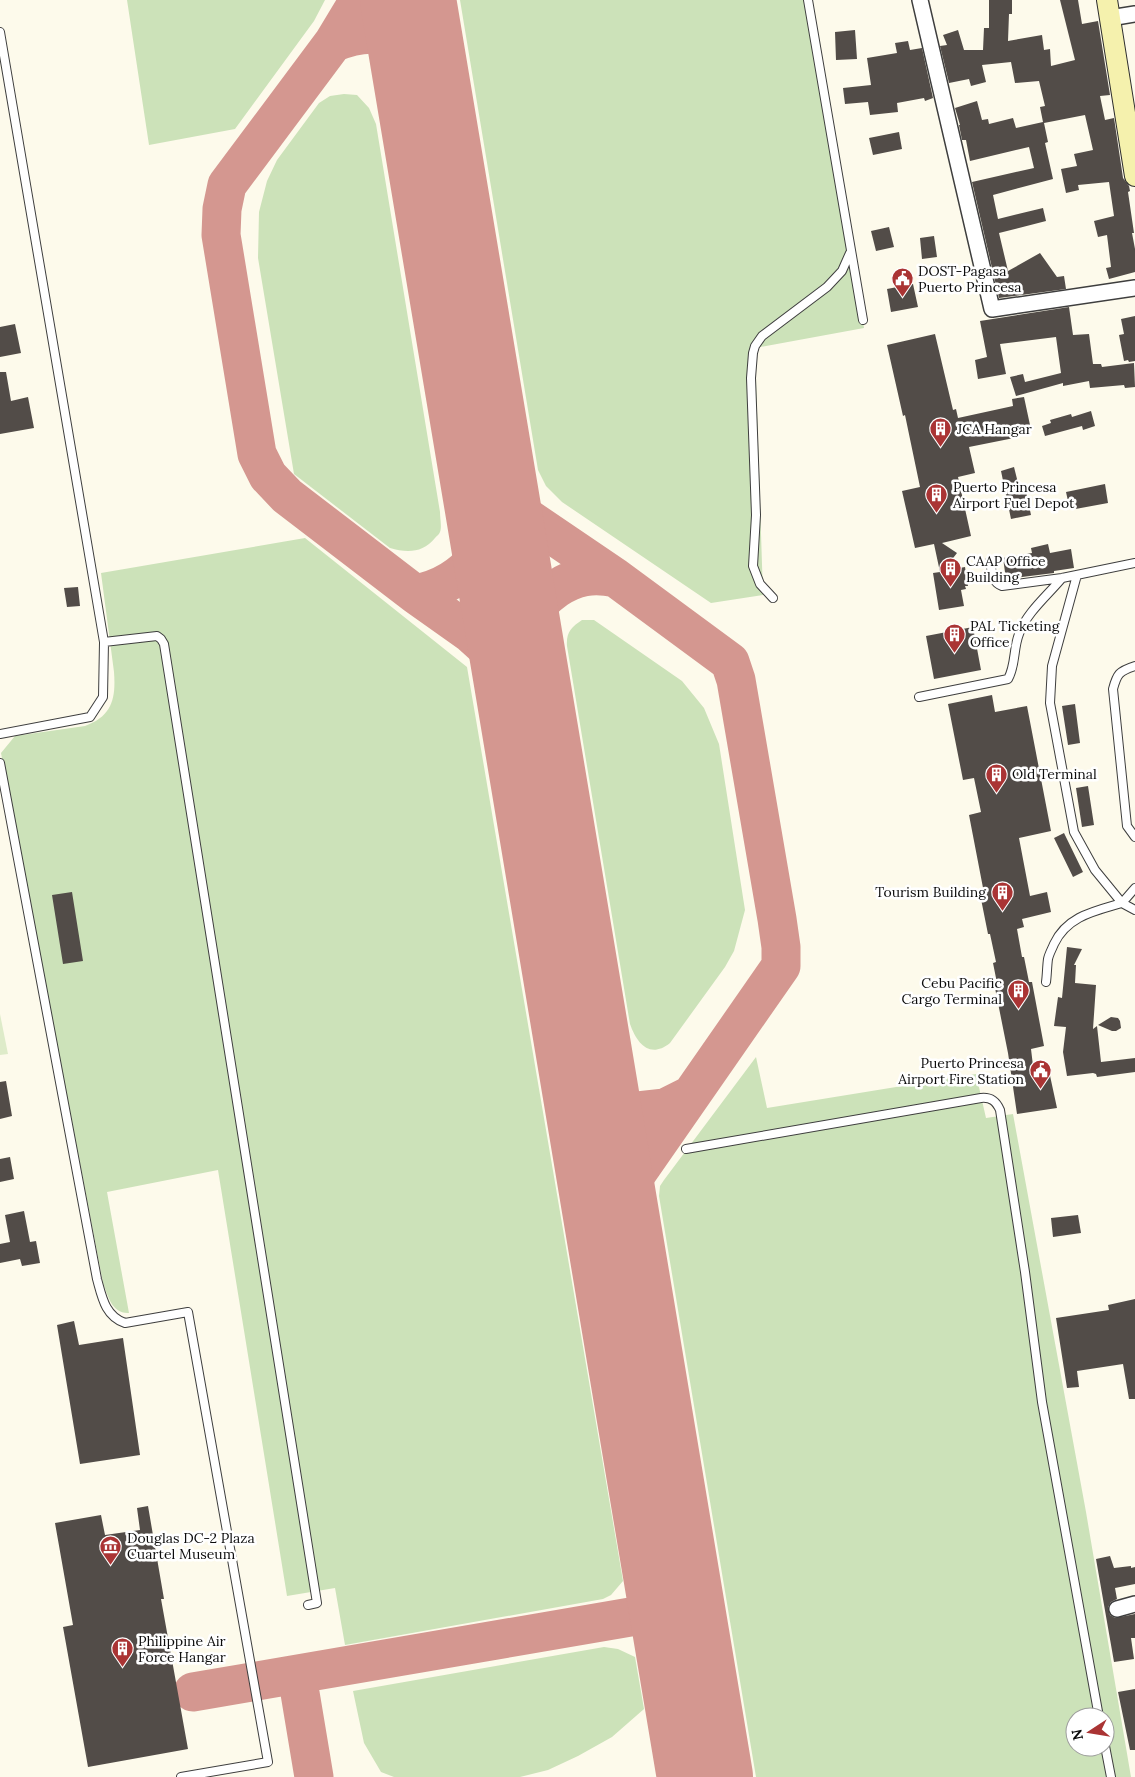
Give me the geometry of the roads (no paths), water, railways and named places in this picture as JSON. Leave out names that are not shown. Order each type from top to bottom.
[{"type":"street","points":[[920,0],[992,309],[1135,288]]},
{"type":"street","points":[[1135,14],[1108,9],[1135,176]]},
{"type":"street","points":[[1117,1608],[1135,1604]]},
{"type":"lane","points":[[808,0],[863,320]]},
{"type":"lane","points":[[0,32],[104,642],[103,697],[90,717],[0,734]]},
{"type":"lane","points":[[772,598],[760,584],[753,566],[756,515],[753,354],[755,346],[762,336],[827,287],[842,271],[850,253]]},
{"type":"lane","points":[[990,561],[994,581],[1002,586],[1062,578],[1135,564]]},
{"type":"lane","points":[[1077,575],[1052,666],[1050,703],[1074,832],[1095,870],[1122,902],[1135,910]]},
{"type":"lane","points":[[919,697],[1008,679],[1012,672],[1019,634],[1036,608],[1062,578]]},
{"type":"lane","points":[[104,642],[156,636],[164,644],[317,1603],[308,1605]]},
{"type":"lane","points":[[1135,666],[1123,670],[1116,676],[1113,689],[1128,826],[1135,837]]},
{"type":"lane","points":[[0,763],[101,1295],[106,1308],[118,1321],[132,1323],[188,1312],[192,1332],[268,1762],[181,1777]]},
{"type":"lane","points":[[1046,982],[1048,957],[1057,938],[1067,926],[1078,917],[1122,902],[1135,888]]},
{"type":"lane","points":[[686,1149],[981,1098],[987,1098],[998,1105],[1022,1253],[1042,1402],[1097,1707]]},
{"type":"lane","points":[[1107,1757],[1111,1777]]},
{"type":"place","name":"DOST-Pagasa Puerto Princesa","points":[[902,298]]},
{"type":"place","name":"JCA Hangar","points":[[941,448]]},
{"type":"place","name":"Puerto Princesa Airport Fuel Depot","points":[[937,514]]},
{"type":"place","name":"CAAP Office Building","points":[[950,588]]},
{"type":"place","name":"PAL Ticketing Office","points":[[954,653]]},
{"type":"place","name":"Old Terminal","points":[[996,793]]},
{"type":"place","name":"Tourism Building","points":[[1002,911]]},
{"type":"place","name":"Cebu Pacific Cargo Terminal","points":[[1018,1010]]},
{"type":"place","name":"Puerto Princesa Airport Fire Station","points":[[1040,1090]]},
{"type":"place","name":"Douglas DC-2 Plaza Cuartel Museum","points":[[111,1565]]},
{"type":"place","name":"Philippine Air Force Hangar","points":[[122,1668]]}]
